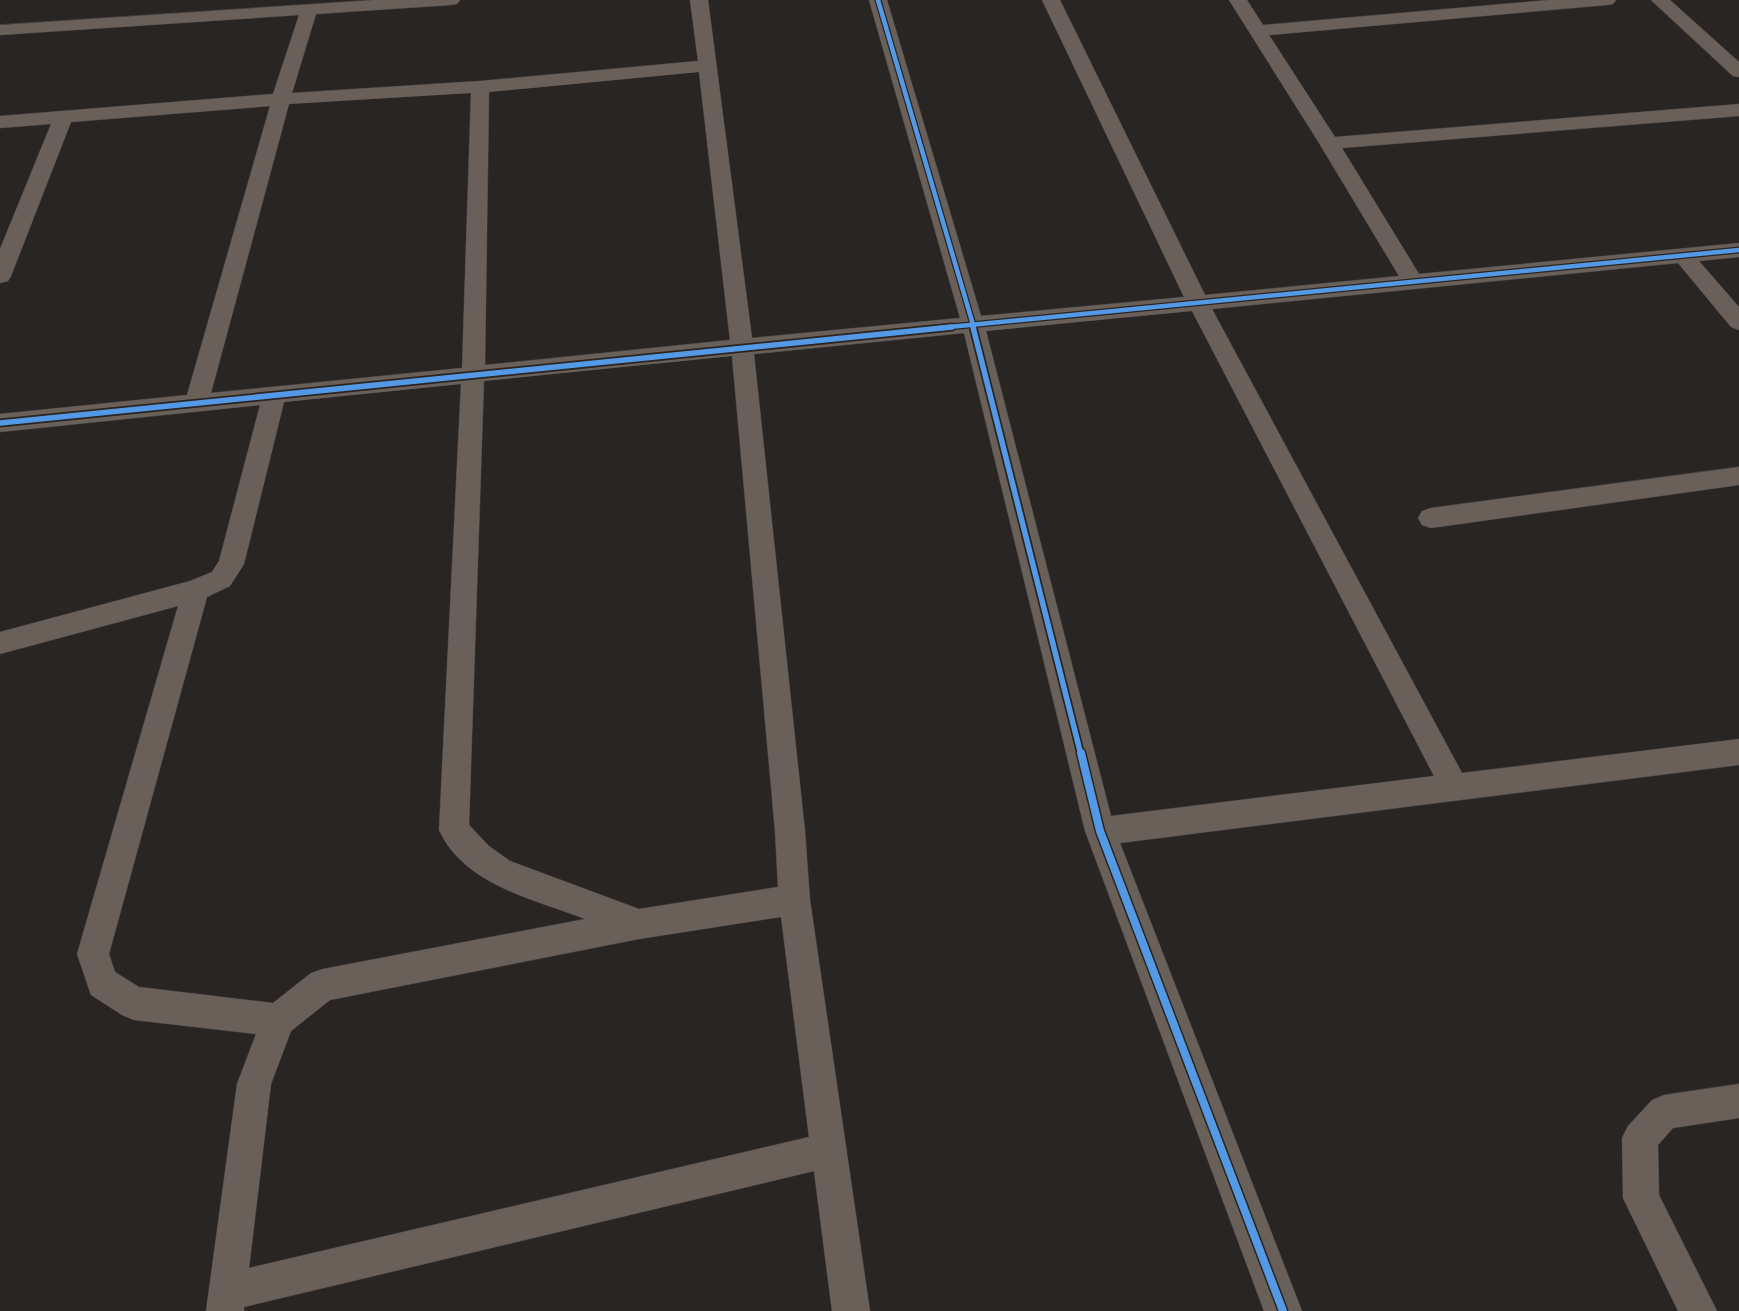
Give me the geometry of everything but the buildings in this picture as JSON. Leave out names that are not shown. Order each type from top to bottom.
[{"type":"street","points":[[0,30],[309,10],[389,2],[451,0]]},
{"type":"street","points":[[699,0],[742,347],[790,831],[794,900],[851,1311]]},
{"type":"street","points":[[878,0],[973,325],[1100,831],[1282,1311]]},
{"type":"street","points":[[1051,0],[1198,302],[1454,786]]},
{"type":"street","points":[[1238,0],[1414,282]]},
{"type":"street","points":[[1257,31],[1607,0]]},
{"type":"street","points":[[1660,0],[1739,72]]},
{"type":"street","points":[[197,403],[281,99],[309,10]]},
{"type":"street","points":[[0,122],[281,99],[480,87],[707,66]]},
{"type":"street","points":[[480,87],[473,374],[454,830],[478,856],[500,872],[639,924]]},
{"type":"street","points":[[1329,143],[1739,110]]},
{"type":"street","points":[[0,276],[64,117]]},
{"type":"street","points":[[0,422],[89,412],[274,396],[742,347],[1739,250]]},
{"type":"street","points":[[1684,256],[1739,322]]},
{"type":"street","points":[[0,644],[196,590],[221,579],[232,564],[274,396]]},
{"type":"street","points":[[1431,518],[1739,476]]},
{"type":"street","points":[[196,590],[93,954],[103,983],[134,1003],[278,1020]]},
{"type":"street","points":[[1100,831],[1739,752]]},
{"type":"street","points":[[794,900],[639,924],[323,985],[278,1020],[254,1084],[227,1302],[829,1150]]},
{"type":"street","points":[[1698,1311],[1641,1198],[1640,1138],[1664,1112],[1739,1101]]},
{"type":"cycle path","points":[[878,0],[973,325],[1100,831],[1283,1311]]},
{"type":"cycle path","points":[[0,423],[742,347],[1739,250]]}]
